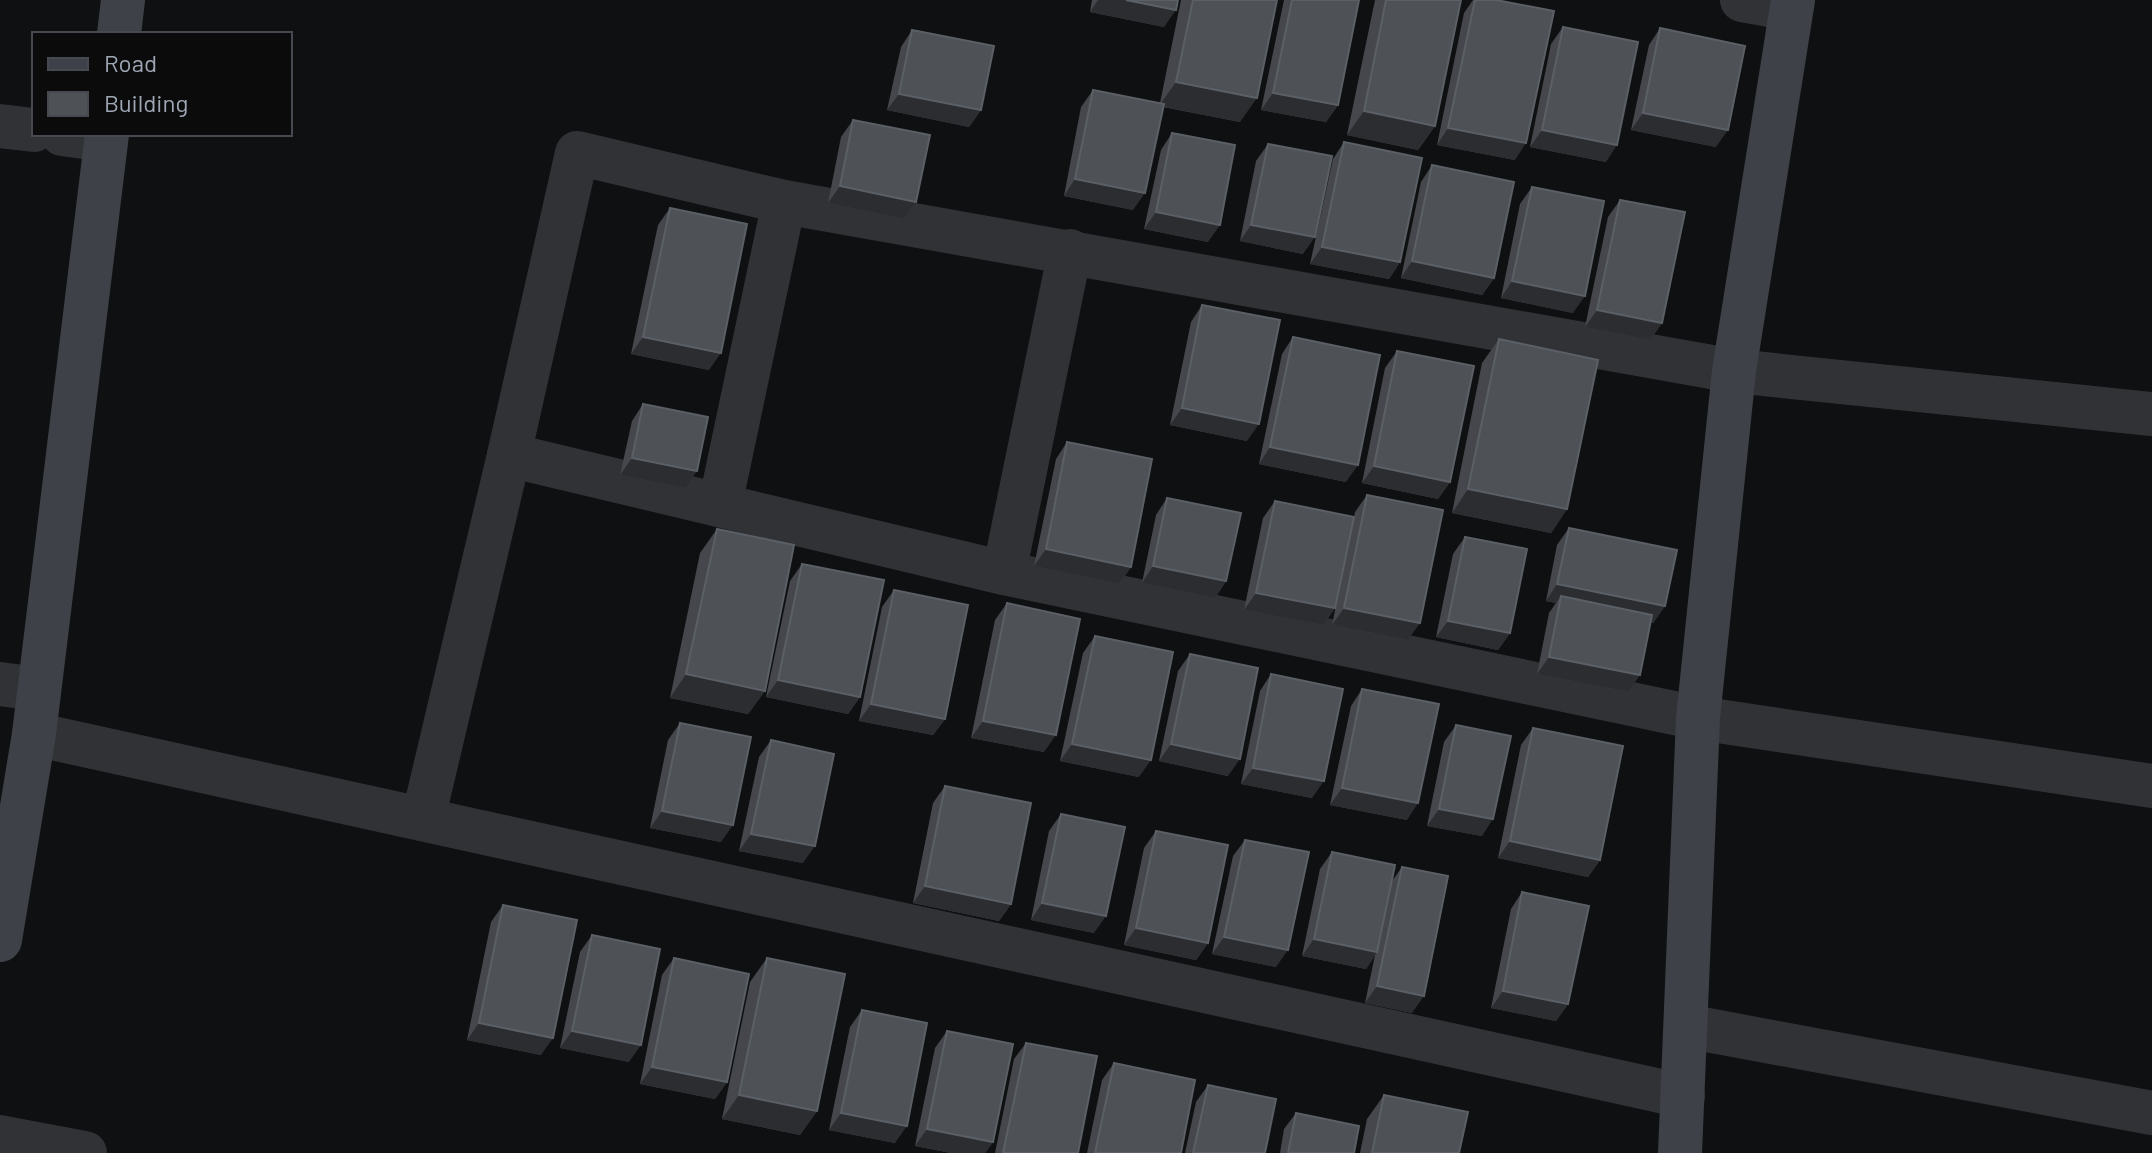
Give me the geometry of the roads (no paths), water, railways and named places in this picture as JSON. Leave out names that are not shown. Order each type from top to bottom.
[{"type":"street","points":[[119,32],[123,0]]},
{"type":"street","points":[[1680,1153],[1698,718],[1734,371],[1792,4],[1742,0]]},
{"type":"street","points":[[0,126],[32,130]]},
{"type":"street","points":[[0,940],[34,734],[20,686],[106,137]]},
{"type":"street","points":[[423,819],[577,153],[784,202],[1734,371],[2152,414]]},
{"type":"street","points":[[720,505],[784,202]]},
{"type":"street","points":[[1004,573],[1070,251]]},
{"type":"street","points":[[509,455],[1004,573],[1698,718],[2152,786]]},
{"type":"street","points":[[34,734],[1683,1096]]},
{"type":"street","points":[[1686,1026],[2152,1113]]},
{"type":"street","points":[[0,1137],[85,1153]]}]
